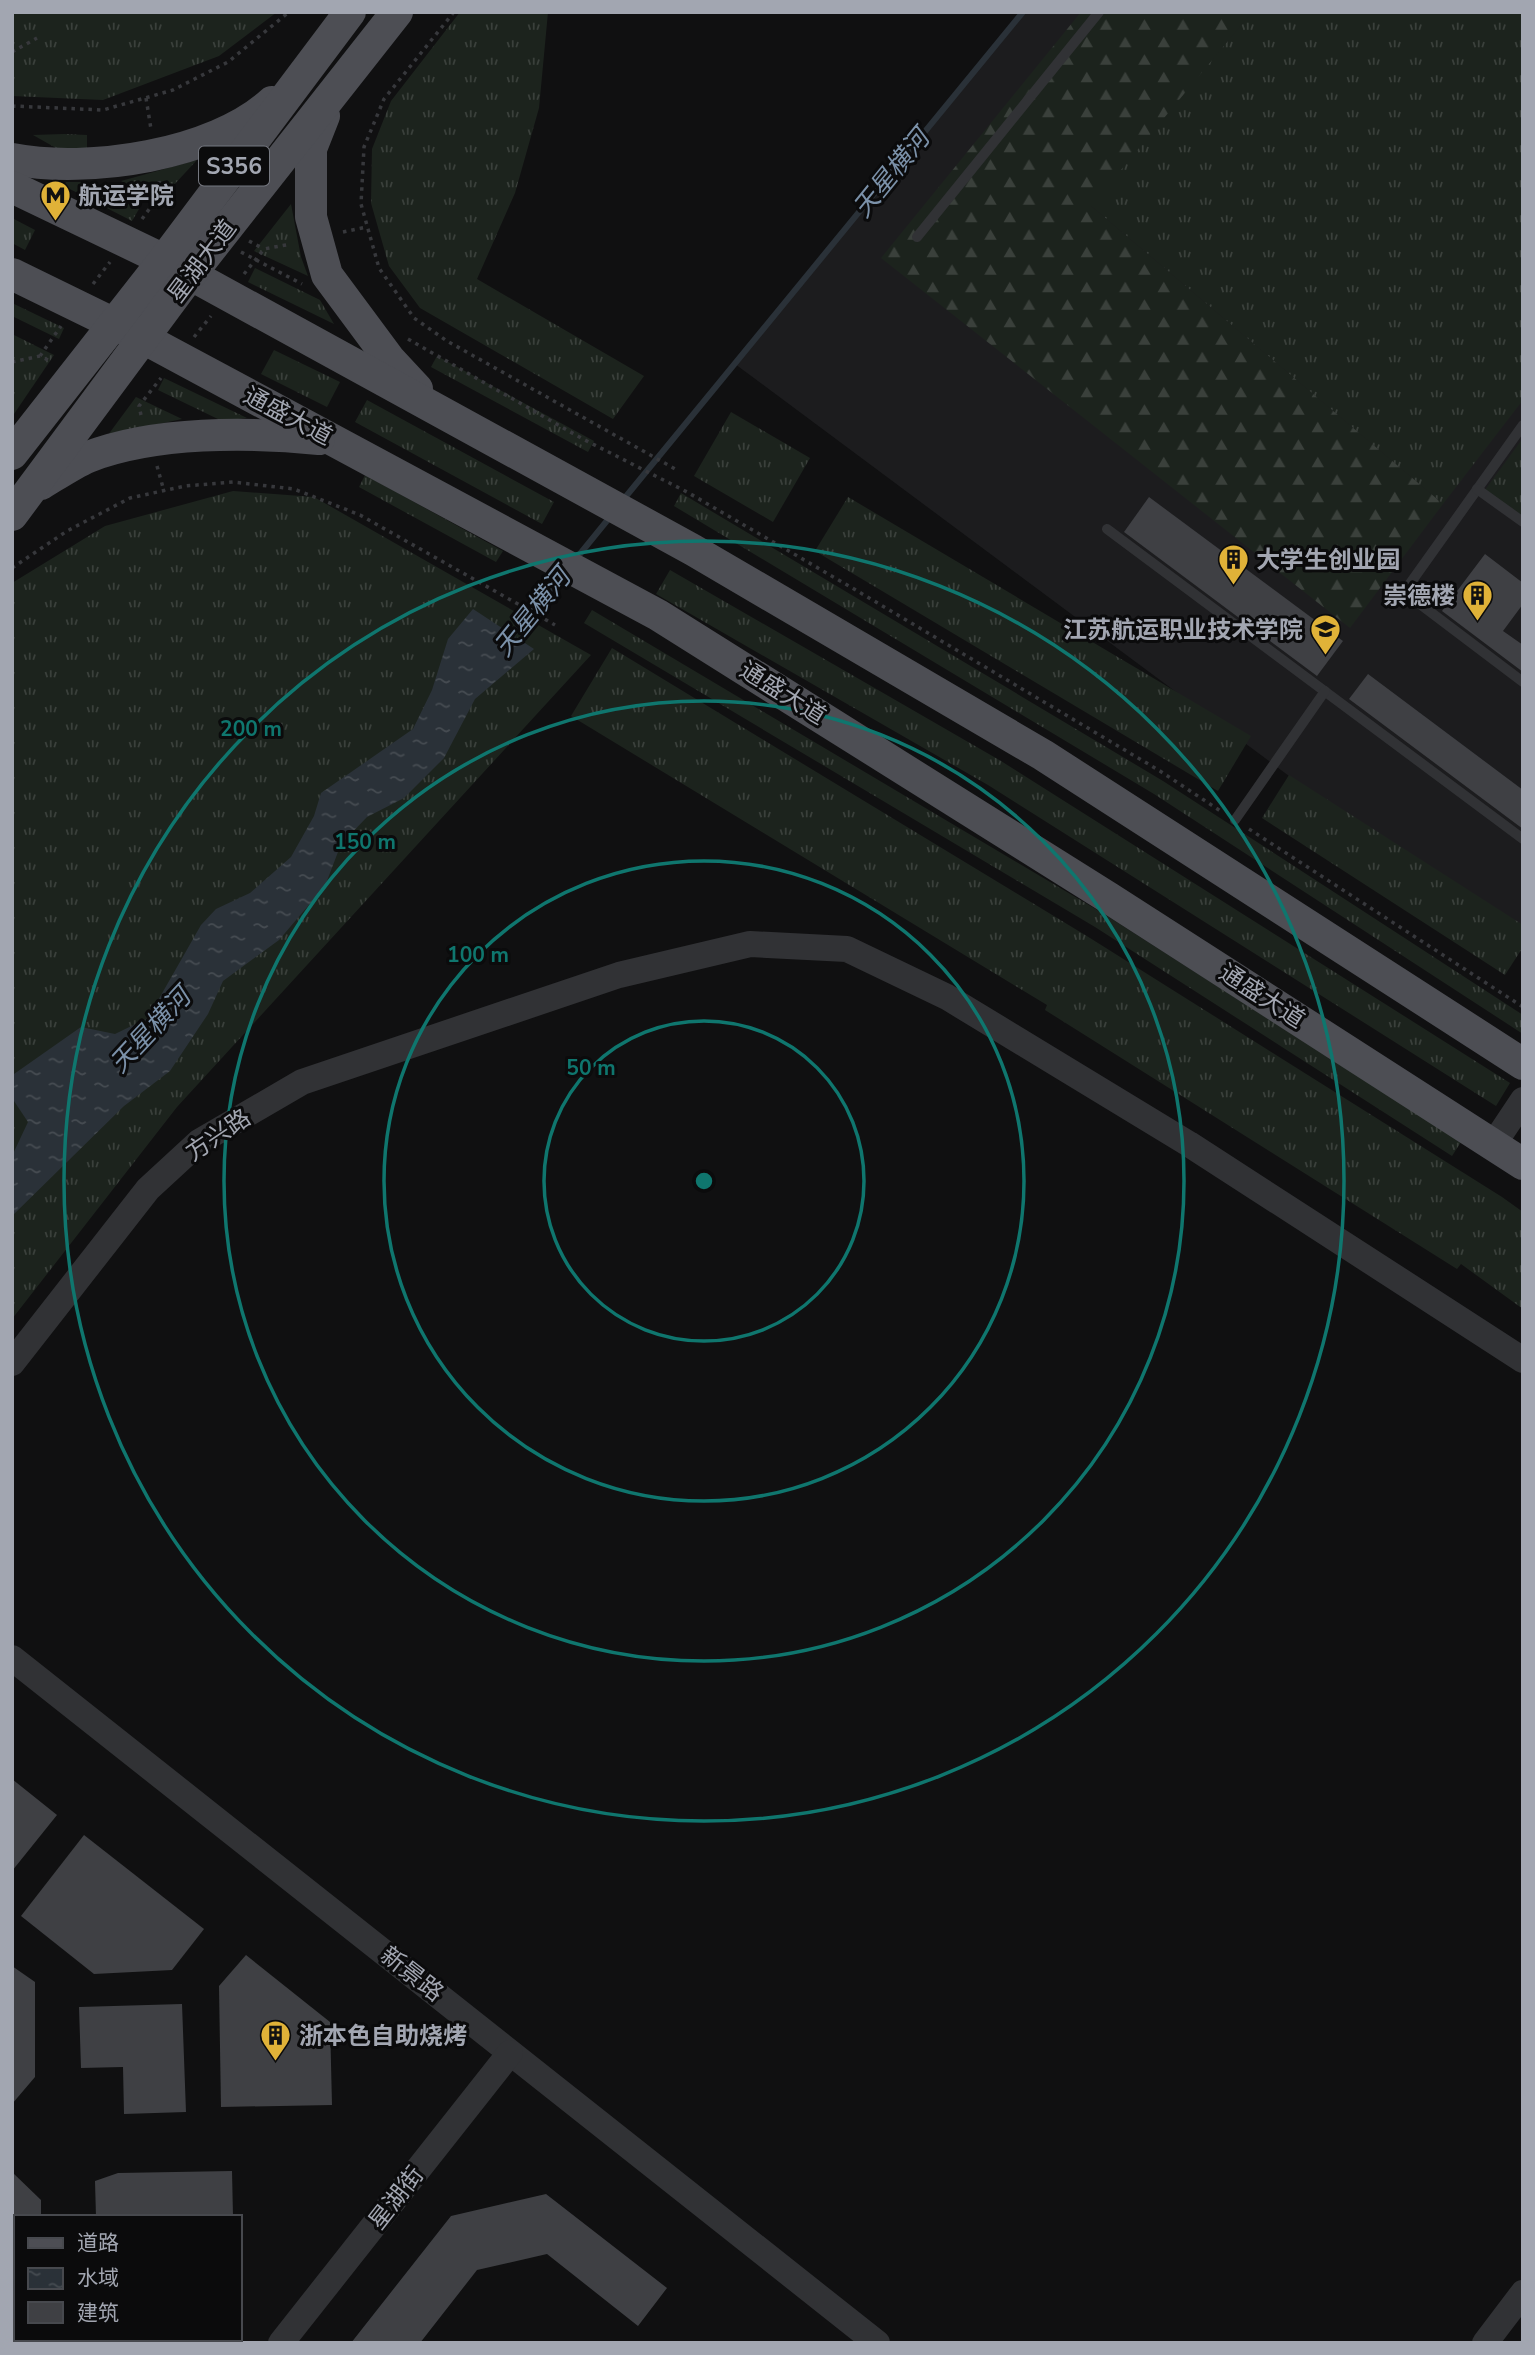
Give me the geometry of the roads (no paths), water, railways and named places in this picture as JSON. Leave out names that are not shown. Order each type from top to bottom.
[{"type":"main road","name":"星湖大道","points":[[21,502],[143,338],[177,267],[304,73],[350,12]]},
{"type":"main road","name":"星湖大道","points":[[12,454],[112,324],[177,267],[335,92],[397,12]]},
{"type":"main road","points":[[12,159],[95,165],[187,147],[255,118],[304,73]]},
{"type":"main road","points":[[335,92],[311,149],[311,217],[327,275],[390,360],[437,410]]},
{"type":"main road","points":[[12,187],[177,267],[658,531],[1044,755],[1523,1064]]},
{"type":"main road","name":"通盛大道","points":[[12,274],[143,338],[658,615],[1098,890],[1523,1164]]},
{"type":"main road","points":[[21,502],[88,458],[150,443],[205,435],[269,434],[334,441]]},
{"type":"street","name":"方兴路","points":[[12,1363],[148,1189],[199,1142],[302,1082],[619,975],[750,944],[847,949],[947,997],[1189,1144],[1523,1360]]},
{"type":"street","points":[[1493,1145],[1523,1100]]},
{"type":"street","name":"新景路","points":[[12,1658],[877,2343]]},
{"type":"street","name":"星湖街","points":[[281,2343],[510,2053]]},
{"type":"street","points":[[1485,2343],[1523,2293]]},
{"type":"lane","points":[[917,237],[1099,12]]},
{"type":"lane","points":[[1523,425],[1404,592],[1523,682]]},
{"type":"lane","points":[[1477,489],[1523,522]]},
{"type":"lane","points":[[1107,528],[1523,839]]},
{"type":"lane","points":[[1235,820],[1325,691]]},
{"type":"water","points":[[473,609],[534,649],[475,699],[444,758],[404,798],[367,817],[341,844],[325,886],[279,940],[223,981],[208,1014],[170,1071],[124,1106],[12,1216],[12,1156],[28,1122],[12,1098],[14,1074],[81,1027],[115,1034],[148,1018],[201,925],[216,909],[250,893],[291,857],[314,816],[321,793],[413,729],[432,690],[448,639]]},
{"type":"waterway","name":"天星横河","points":[[623,500],[1023,12]]},
{"type":"waterway","name":"天星横河","points":[[575,560],[610,517]]},
{"type":"waterway","name":"天星横河","points":[[510,638],[563,574]]},
{"type":"place","name":"航运学院","points":[[55,223]]},
{"type":"place","name":"大学生创业园","points":[[1233,587]]},
{"type":"place","name":"崇德楼","points":[[1478,623]]},
{"type":"place","name":"江苏航运职业技术学院","points":[[1326,657]]},
{"type":"place","name":"浙本色自助烧烤","points":[[276,2063]]}]
